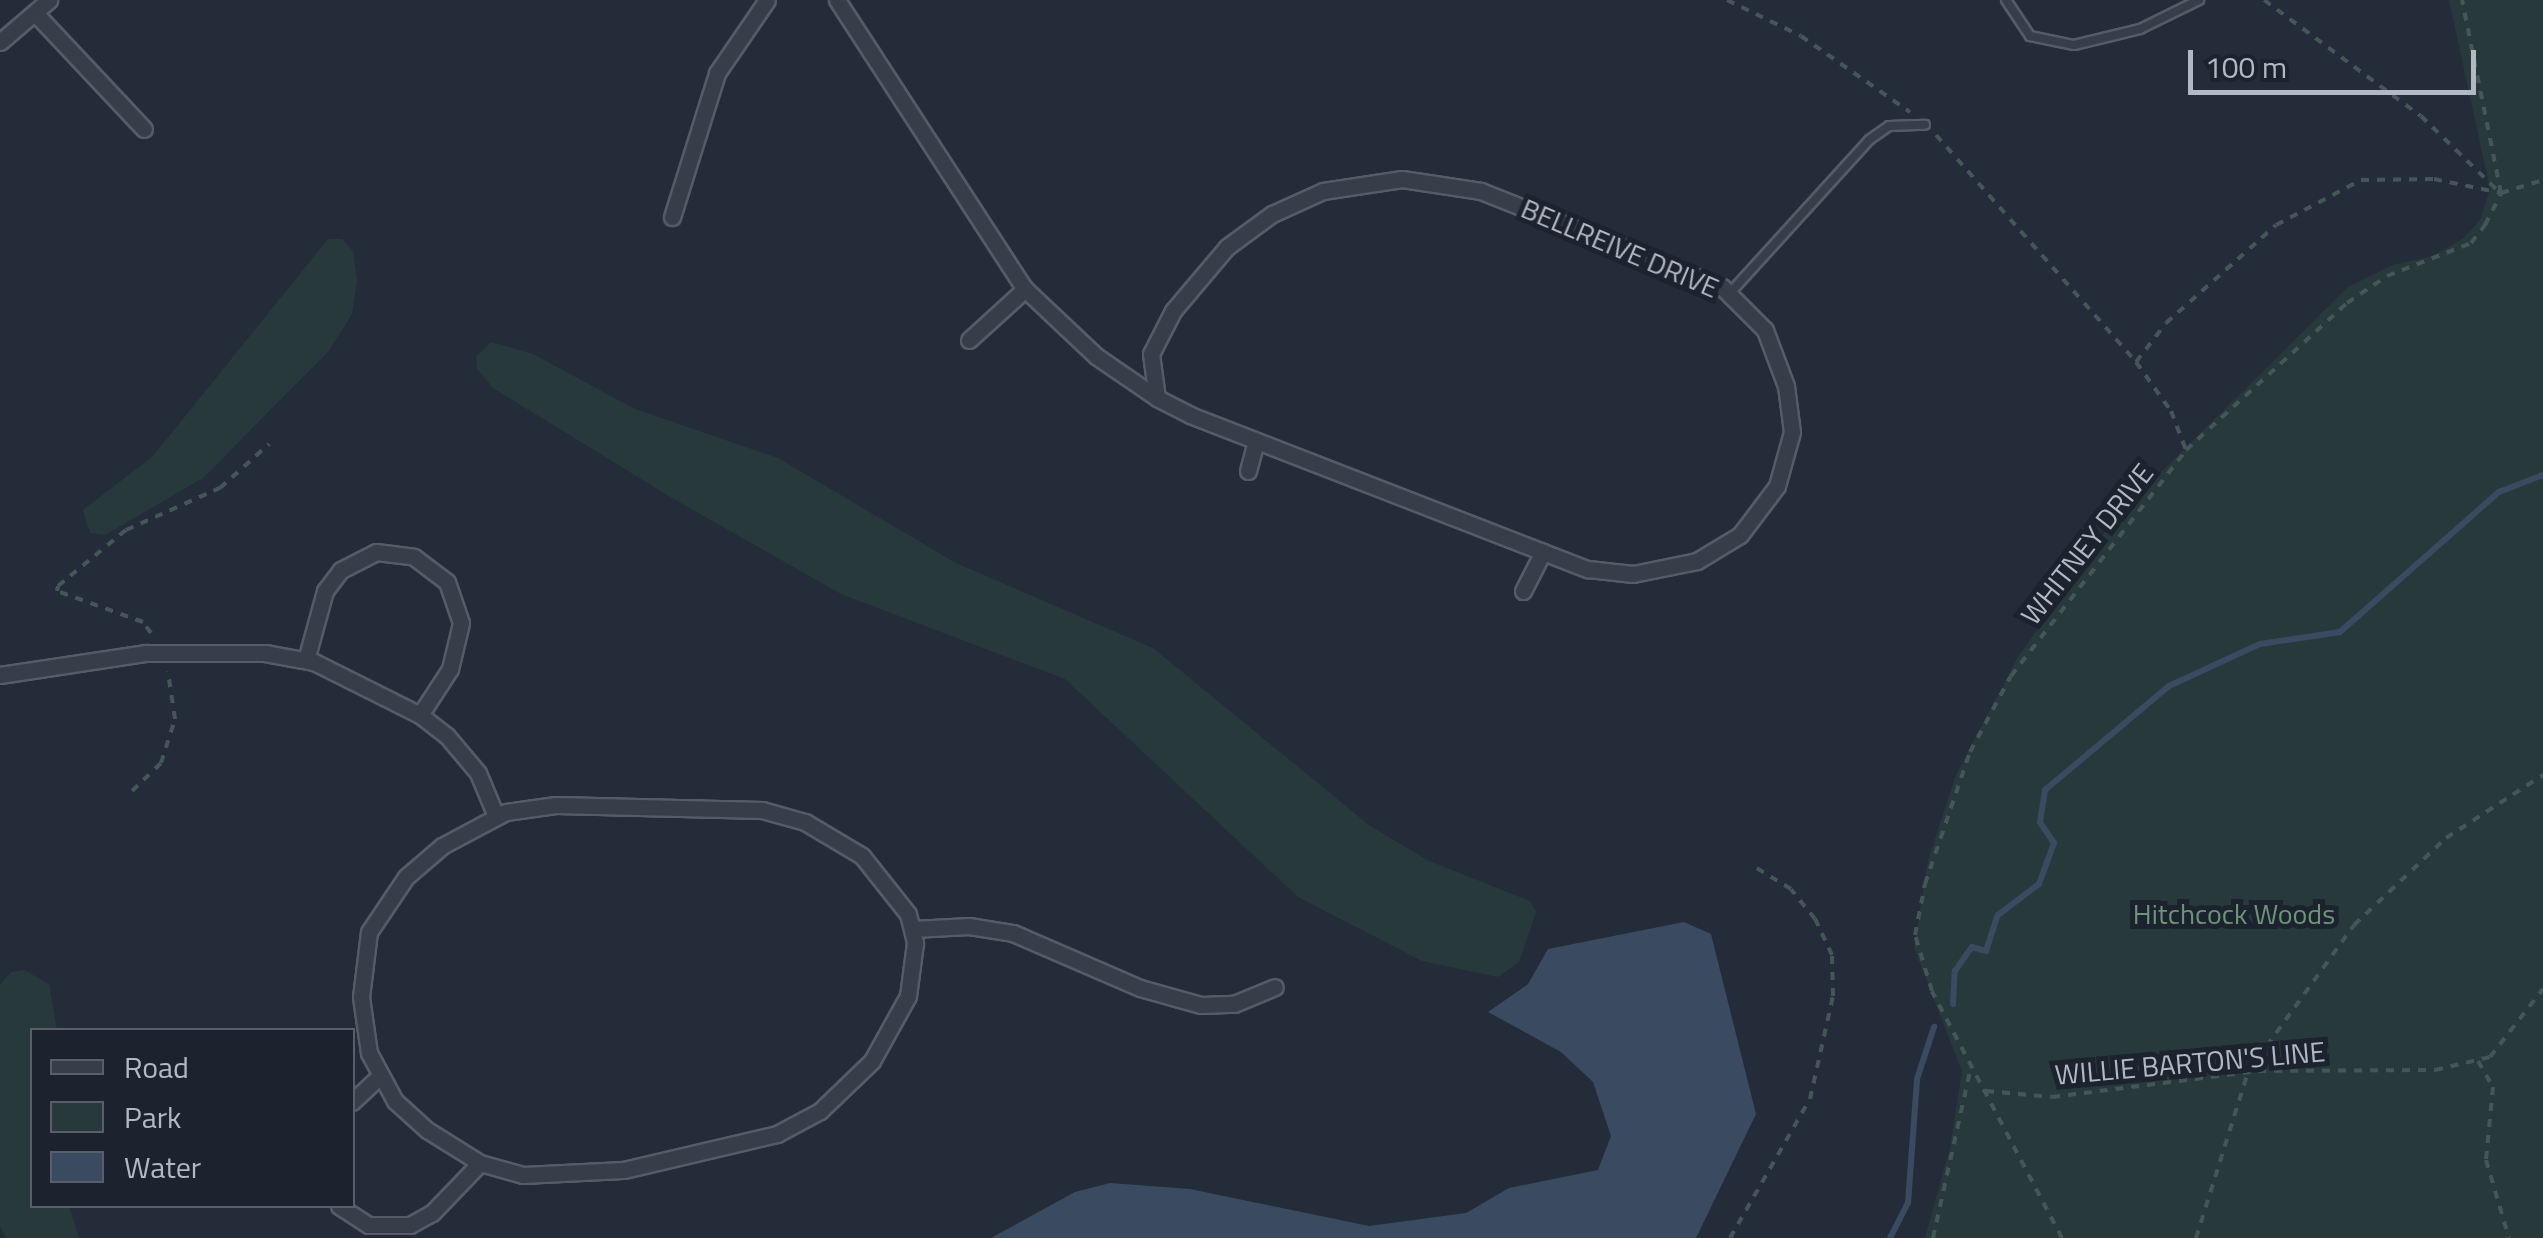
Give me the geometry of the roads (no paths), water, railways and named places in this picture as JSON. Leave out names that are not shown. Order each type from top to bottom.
[{"type":"street","points":[[0,42],[49,0]]},
{"type":"street","points":[[672,218],[717,74],[767,0]]},
{"type":"street","name":"BELLREIVE DRIVE","points":[[837,0],[1025,288],[1070,335],[1157,398],[1256,442],[1543,552],[1610,573],[1654,572],[1726,547],[1754,522],[1785,469],[1792,413],[1764,330],[1730,293],[1665,261],[1481,191],[1429,180],[1349,184],[1272,214],[1212,260],[1173,311],[1151,354],[1157,398]]},
{"type":"street","points":[[35,14],[144,129]]},
{"type":"street","points":[[969,340],[1025,288]]},
{"type":"street","points":[[1248,471],[1256,442]]},
{"type":"street","points":[[306,660],[326,591],[341,570],[376,552],[414,557],[447,582],[461,623],[456,654],[420,715]]},
{"type":"street","points":[[1523,591],[1543,552]]},
{"type":"street","points":[[0,674],[146,652],[265,652],[306,660],[420,715],[464,754],[496,816]]},
{"type":"street","points":[[569,804],[711,806],[806,822],[877,870],[914,928],[908,996],[886,1041],[840,1095],[800,1124],[726,1150],[588,1175],[522,1175],[480,1163],[427,1130],[379,1077],[362,1020],[370,932],[422,860],[496,816],[569,804]]},
{"type":"street","points":[[914,928],[969,926],[1014,932],[1140,988],[1201,1004],[1234,1004],[1275,987]]},
{"type":"street","points":[[355,1099],[379,1077]]},
{"type":"street","points":[[341,1208],[356,1220],[390,1233],[432,1213],[480,1163]]},
{"type":"lane","points":[[2006,0],[2030,36],[2074,45],[2140,29],[2200,0]]},
{"type":"lane","points":[[1730,293],[1868,140],[1889,126],[1925,125]]},
{"type":"water","points":[[1684,922],[1711,934],[1756,1114],[1696,1238],[991,1238],[1075,1192],[1110,1183],[1190,1189],[1369,1226],[1466,1213],[1509,1188],[1598,1170],[1611,1136],[1593,1082],[1561,1052],[1488,1012],[1528,984],[1548,949]]},
{"type":"waterway","points":[[1953,1004],[1955,971],[1972,947],[1986,951],[1998,915],[2039,884],[2054,843],[2040,822],[2045,790],[2169,686],[2260,644],[2340,632],[2499,492],[2543,475]]},
{"type":"waterway","points":[[1890,1238],[1908,1203],[1917,1079],[1934,1027]]},
{"type":"park label","name":"Hitchcock Woods","points":[[2234,914]]}]
